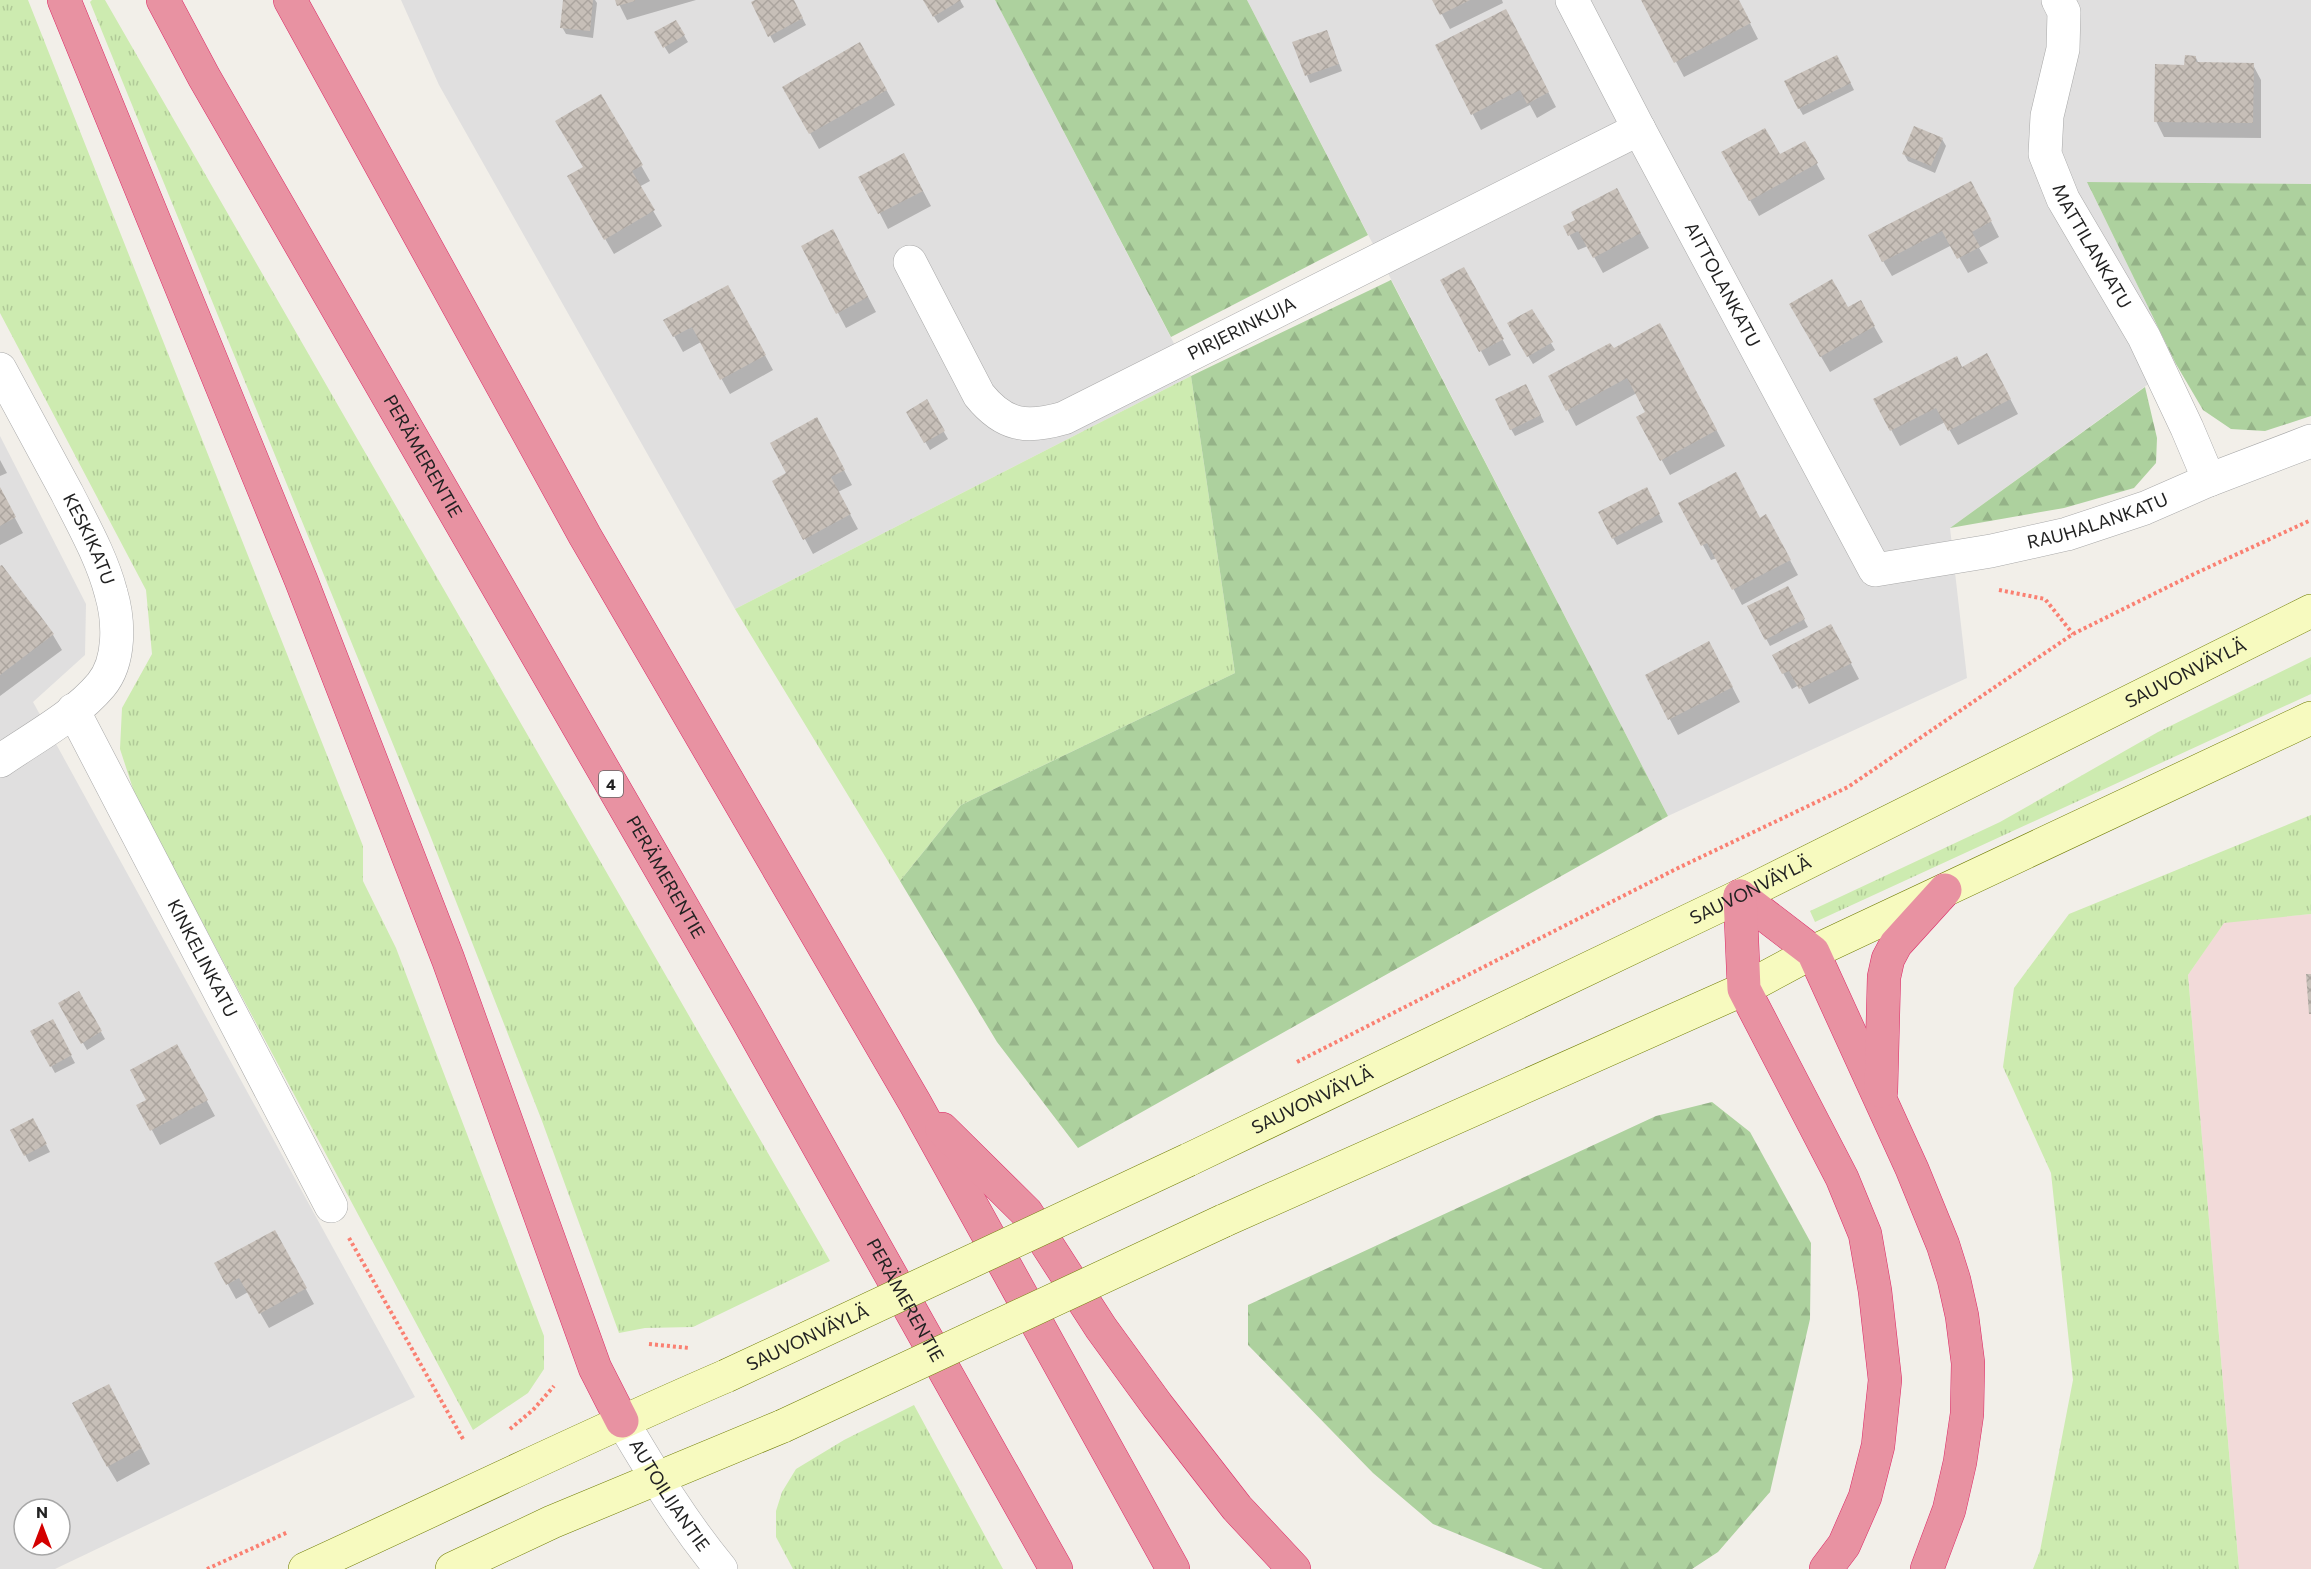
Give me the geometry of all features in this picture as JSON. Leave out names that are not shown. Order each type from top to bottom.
[{"type":"highway","points":[[64,0],[301,580],[448,959],[595,1368],[622,1420]]},
{"type":"highway","name":"PERÄMERENTIE","points":[[163,0],[204,77],[753,1030],[1056,1569]]},
{"type":"highway","points":[[290,0],[585,536],[915,1103],[1173,1569]]},
{"type":"highway","points":[[1881,1099],[1884,977],[1888,959],[1896,944],[1945,890]]},
{"type":"highway","points":[[1740,896],[1813,952],[1881,1099],[1943,1245],[1962,1316],[1968,1363],[1967,1414],[1960,1462],[1949,1510],[1927,1569]]},
{"type":"highway","points":[[1740,896],[1744,989],[1842,1178],[1865,1234],[1875,1291],[1885,1380],[1878,1446],[1865,1497],[1844,1545],[1826,1569]]},
{"type":"highway","points":[[915,1103],[1026,1212],[1101,1328],[1157,1405],[1237,1508],[1294,1569]]},
{"type":"main road","name":"SAUVONVÄYLÄ","points":[[305,1569],[525,1468],[622,1420],[726,1376],[1188,1160],[1740,896],[2311,611]]},
{"type":"main road","points":[[452,1569],[552,1522],[783,1426],[1223,1221],[1744,989],[1813,952],[2311,718]]},
{"type":"street","name":"AITTOLANKATU","points":[[1572,0],[1875,570]]},
{"type":"street","name":"MATTILANKATU","points":[[2058,0],[2064,12],[2063,49],[2047,116],[2045,154],[2063,199],[2144,337],[2209,480]]},
{"type":"street","name":"PIRJERINKUJA","points":[[910,262],[979,395],[990,410],[1002,418],[1017,423],[1049,422],[1064,418],[1639,129]]},
{"type":"street","name":"KESKIKATU","points":[[0,369],[88,535],[113,599],[116,626],[116,645],[112,665],[102,684],[73,710],[0,761]]},
{"type":"street","name":"RAUHALANKATU","points":[[1875,570],[1991,551],[2067,534],[2145,508],[2209,480],[2311,441]]},
{"type":"street","name":"KINKELINKATU","points":[[73,710],[331,1206]]},
{"type":"street","name":"AUTOILIJANTIE","points":[[622,1420],[655,1478],[691,1533],[721,1569]]},
{"type":"path","points":[[1295,1063],[1676,869],[1848,787],[2073,634],[2194,574],[2311,520]]},
{"type":"path","points":[[331,1206],[463,1439]]},
{"type":"path","points":[[649,1344],[696,1348]]},
{"type":"path","points":[[506,1432],[533,1410],[554,1386]]},
{"type":"path","points":[[207,1569],[292,1530]]},
{"type":"shaded area","points":[[401,0],[995,0],[1191,376],[735,609],[439,85]]},
{"type":"shaded area","points":[[1247,0],[2311,0],[2311,184],[2087,182],[2176,364],[1950,528],[1967,678],[1668,816]]},
{"type":"shaded area","points":[[0,436],[86,604],[85,655],[33,702],[415,1397],[55,1569],[0,1569]]},
{"type":"shaded area","points":[[2311,914],[2311,1569],[2239,1569],[2188,975],[2224,922]]},
{"type":"green space","points":[[0,0],[28,0],[363,846],[363,881],[396,948],[544,1336],[544,1369],[528,1393],[473,1430],[136,798],[120,749],[122,708],[152,654],[146,590],[0,313]]},
{"type":"green space","points":[[105,0],[830,1261],[693,1327],[645,1328],[619,1333],[542,1121],[428,830],[90,2]]},
{"type":"green space","points":[[995,0],[1247,0],[1368,235],[1171,337]]},
{"type":"green space","points":[[2087,182],[2311,184],[2311,416],[2265,431],[2231,429],[2203,410],[2176,364]]},
{"type":"green space","points":[[1391,280],[1668,816],[1078,1148],[997,1042],[900,881],[961,805],[1235,673],[1191,376]]},
{"type":"green space","points":[[1191,376],[1235,673],[961,805],[900,881],[735,609]]},
{"type":"green space","points":[[2145,387],[2157,438],[2156,463],[2134,488],[2064,508],[1950,528]]},
{"type":"green space","points":[[2311,657],[2311,694],[1815,922],[1810,911],[2000,822],[2158,732]]},
{"type":"green space","points":[[2311,815],[2311,914],[2224,923],[2188,975],[2239,1569],[2033,1569],[2040,1551],[2073,1380],[2051,1173],[2003,1067],[2014,988],[2069,914]]},
{"type":"green space","points":[[1712,1102],[1750,1132],[1811,1243],[1810,1319],[1770,1492],[1718,1552],[1692,1569],[1543,1569],[1433,1524],[1373,1473],[1248,1345],[1248,1305],[1656,1116]]},
{"type":"green space","points":[[914,1405],[1003,1569],[793,1569],[776,1537],[776,1511],[782,1492],[796,1469],[844,1440]]},
{"type":"building","points":[[563,0],[593,0],[590,31],[560,28]]},
{"type":"building","points":[[615,0],[635,0],[635,1],[617,6]]},
{"type":"building","points":[[755,0],[794,0],[803,18],[768,37],[751,2]]},
{"type":"building","points":[[923,0],[961,0],[933,17]]},
{"type":"building","points":[[1432,0],[1470,0],[1440,15]]},
{"type":"building","points":[[1641,0],[1739,0],[1751,23],[1674,63]]},
{"type":"building","points":[[1506,9],[1549,92],[1527,104],[1520,90],[1471,115],[1435,45]]},
{"type":"building","points":[[676,20],[685,35],[663,48],[654,32]]},
{"type":"building","points":[[1327,30],[1339,64],[1305,76],[1292,42]]},
{"type":"building","points":[[860,42],[887,90],[809,134],[782,87]]},
{"type":"building","points":[[1837,55],[1851,83],[1798,109],[1784,81]]},
{"type":"building","points":[[2185,55],[2196,56],[2196,62],[2254,63],[2253,123],[2154,122],[2155,64],[2184,65]]},
{"type":"building","points":[[601,94],[643,165],[632,171],[655,210],[604,240],[567,176],[583,167],[555,121]]},
{"type":"building","points":[[1914,126],[1943,138],[1931,166],[1902,154]]},
{"type":"building","points":[[1765,128],[1780,154],[1805,141],[1818,163],[1749,201],[1721,152]]},
{"type":"building","points":[[904,153],[923,191],[878,214],[858,177]]},
{"type":"building","points":[[1971,181],[1992,221],[1972,232],[1980,247],[1957,259],[1942,231],[1882,262],[1868,235]]},
{"type":"building","points":[[1617,188],[1641,233],[1593,258],[1578,231],[1568,236],[1563,226],[1575,220],[1571,212]]},
{"type":"building","points":[[833,229],[868,297],[836,314],[801,246]]},
{"type":"building","points":[[1464,267],[1504,339],[1479,352],[1440,280]]},
{"type":"building","points":[[1832,279],[1848,307],[1861,300],[1875,326],[1820,357],[1789,304]]},
{"type":"building","points":[[728,285],[766,355],[720,380],[692,327],[673,337],[663,320]]},
{"type":"building","points":[[1532,309],[1553,342],[1527,357],[1507,323]]},
{"type":"building","points":[[1660,323],[1717,430],[1660,461],[1636,417],[1645,412],[1627,378],[1566,411],[1548,376],[1610,343],[1614,348]]},
{"type":"building","points":[[1987,353],[2011,399],[1948,431],[1936,408],[1890,431],[1873,399],[1957,356],[1962,367]]},
{"type":"building","points":[[1526,384],[1541,415],[1510,430],[1495,399]]},
{"type":"building","points":[[927,399],[945,431],[924,443],[906,412]]},
{"type":"building","points":[[817,417],[845,470],[831,477],[851,514],[803,540],[772,481],[786,473],[770,443]]},
{"type":"building","points":[[1736,472],[1760,518],[1766,514],[1791,560],[1732,590],[1707,543],[1701,546],[1678,503]]},
{"type":"building","points":[[0,487],[16,517],[0,526]]},
{"type":"building","points":[[1647,487],[1660,514],[1612,539],[1598,512]]},
{"type":"building","points":[[2,565],[54,634],[0,675],[0,566]]},
{"type":"building","points":[[1788,586],[1805,619],[1765,640],[1747,606]]},
{"type":"building","points":[[1831,624],[1852,663],[1799,689],[1789,671],[1782,674],[1772,655]]},
{"type":"building","points":[[1709,641],[1733,687],[1668,720],[1645,675]]},
{"type":"building","points":[[2306,974],[2311,974],[2311,1014],[2309,1014]]},
{"type":"building","points":[[79,991],[102,1031],[81,1044],[58,1003]]},
{"type":"building","points":[[53,1019],[72,1055],[50,1067],[30,1031]]},
{"type":"building","points":[[177,1044],[208,1100],[150,1131],[136,1105],[146,1100],[130,1070]]},
{"type":"building","points":[[33,1118],[47,1144],[24,1156],[10,1130]]},
{"type":"building","points":[[275,1230],[307,1288],[259,1314],[239,1278],[226,1285],[214,1263]]},
{"type":"building","points":[[109,1384],[142,1448],[107,1467],[72,1403]]}]
